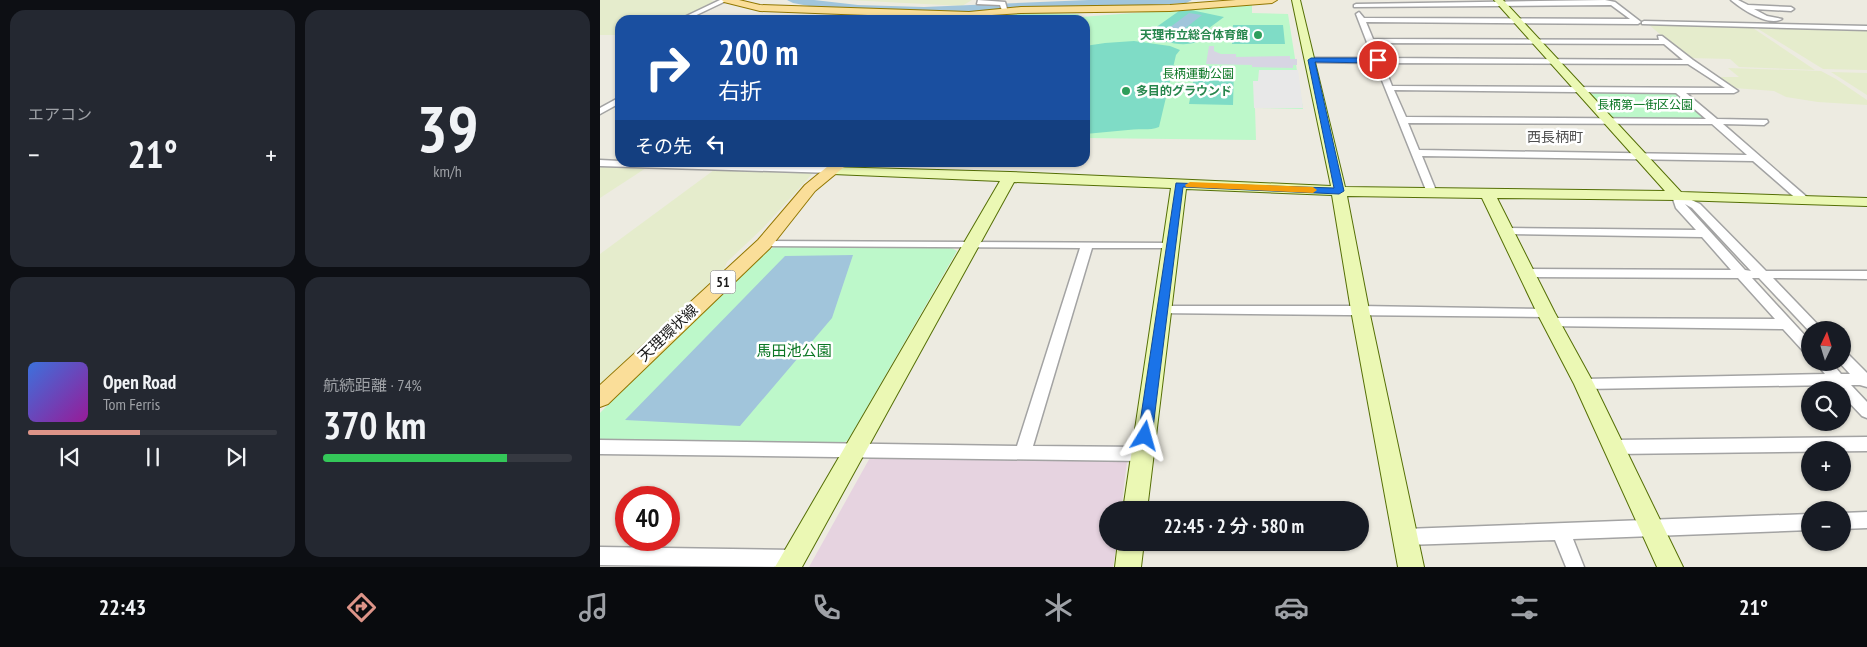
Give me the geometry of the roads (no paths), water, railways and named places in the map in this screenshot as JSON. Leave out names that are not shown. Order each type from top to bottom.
[{"type":"main road","points":[[726,0],[746,6],[778,9],[946,15],[1056,4],[1170,8],[1272,0]]},
{"type":"main road","points":[[999,15],[1004,9]]},
{"type":"main road","name":"天理環状線","points":[[600,398],[764,244],[810,188],[837,167]]},
{"type":"street","points":[[692,15],[726,0]]},
{"type":"street","points":[[981,0],[979,3],[982,5],[1004,9]]},
{"type":"street","points":[[1296,0],[1339,191],[1360,310],[1411,567]]},
{"type":"street","points":[[1734,0],[1765,18],[1810,20]]},
{"type":"street","points":[[1499,2],[1677,196],[1696,206],[1807,321]]},
{"type":"street","points":[[1432,193],[1355,3],[1610,2],[1636,21]]},
{"type":"street","points":[[1748,7],[1791,9]]},
{"type":"street","points":[[1362,20],[1636,21],[1644,23],[1867,28]]},
{"type":"street","points":[[1389,88],[1734,91],[1690,62],[1644,23]]},
{"type":"street","points":[[1370,41],[1666,42]]},
{"type":"street","points":[[1311,60],[1690,62]]},
{"type":"street","points":[[1678,90],[1804,200]]},
{"type":"street","points":[[600,111],[615,103]]},
{"type":"street","points":[[1402,120],[1764,122]]},
{"type":"street","points":[[1415,153],[1754,158]]},
{"type":"street","points":[[600,163],[615,163]]},
{"type":"street","points":[[855,167],[1339,191],[1677,196],[1867,202]]},
{"type":"street","points":[[600,556],[790,563],[853,449],[1010,176]]},
{"type":"street","points":[[1136,501],[1179,184]]},
{"type":"street","points":[[1488,194],[1584,384],[1670,567]]},
{"type":"street","points":[[1677,196],[1680,206],[1704,234],[1801,340]]},
{"type":"street","points":[[1506,231],[1704,234]]},
{"type":"street","points":[[764,244],[1171,245]]},
{"type":"street","points":[[1023,452],[1087,245]]},
{"type":"street","points":[[1527,273],[1867,274]]},
{"type":"street","points":[[1162,310],[1360,310],[1549,318],[1787,324]]},
{"type":"street","points":[[1851,366],[1866,380]]},
{"type":"street","points":[[1830,371],[1867,412]]},
{"type":"street","points":[[1584,384],[1866,380]]},
{"type":"street","points":[[1614,447],[1867,444]]},
{"type":"street","points":[[600,447],[1143,454]]},
{"type":"street","points":[[1851,521],[1867,520]]},
{"type":"street","points":[[1404,537],[1801,522]]},
{"type":"street","points":[[1560,530],[1575,567]]},
{"type":"street","points":[[1128,567],[1130,551]]},
{"type":"waterway","points":[[793,0],[858,9],[891,10],[957,10],[1186,0]]},
{"type":"place","name":"天理市立総合体育館","points":[[1258,35]]},
{"type":"place","name":"多目的グラウンド","points":[[1126,91]]},
{"type":"district","name":"西長柄町","points":[[1555,137]]},
{"type":"park label","name":"長柄運動公園","points":[[1198,74]]},
{"type":"park label","name":"長柄第一街区公園","points":[[1645,105]]},
{"type":"park label","name":"馬田池公園","points":[[794,351]]}]
